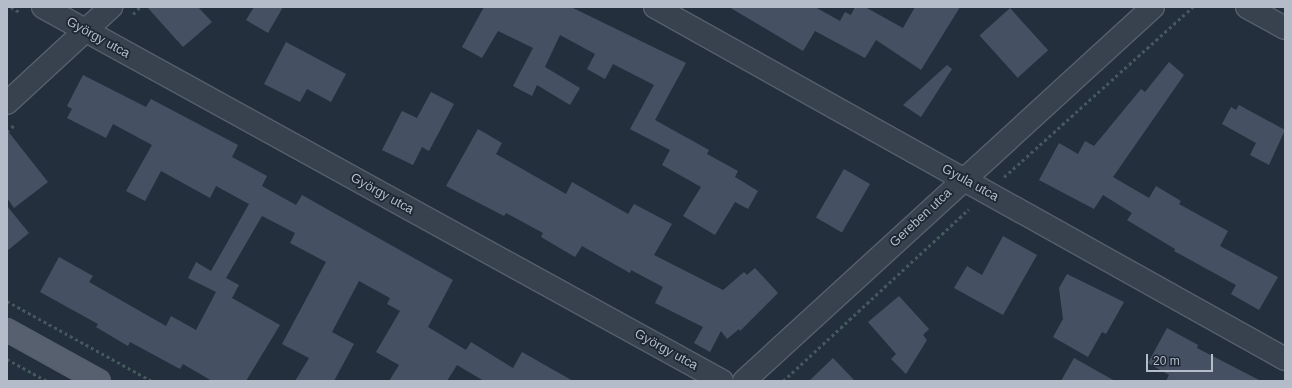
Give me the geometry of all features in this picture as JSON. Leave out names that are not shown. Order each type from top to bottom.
[{"type":"main road","points":[[7,330],[99,381]]},
{"type":"street","name":"György utca","points":[[43,7],[722,381]]},
{"type":"street","points":[[7,103],[111,7]]},
{"type":"street","name":"Gyula utca","points":[[655,7],[1285,359]]},
{"type":"street","name":"Gereben utca","points":[[744,381],[1152,7]]},
{"type":"street","points":[[1247,7],[1285,28]]},
{"type":"path","points":[[7,301],[152,381]]},
{"type":"path","points":[[7,360],[47,381]]},
{"type":"building","points":[[147,7],[198,7],[212,22],[183,47]]},
{"type":"building","points":[[254,7],[283,7],[268,33],[246,20]]},
{"type":"building","points":[[484,7],[571,7],[686,63],[655,120],[709,150],[707,154],[738,171],[735,177],[758,191],[748,209],[735,202],[715,235],[683,216],[701,187],[662,165],[670,150],[630,129],[654,85],[613,64],[605,79],[587,69],[595,54],[560,35],[545,67],[580,88],[570,105],[537,85],[532,96],[513,86],[533,48],[498,31],[482,58],[462,47]]},
{"type":"building","points":[[729,7],[815,7],[840,21],[845,12],[851,15],[855,7],[865,7],[903,28],[915,7],[960,7],[921,70],[876,40],[865,58],[815,31],[803,51]]},
{"type":"building","points":[[1010,8],[1048,50],[1018,78],[980,35]]},
{"type":"building","points":[[286,42],[346,74],[331,102],[307,89],[300,102],[264,84]]},
{"type":"building","points":[[1169,62],[1184,75],[1113,177],[1149,198],[1156,186],[1181,201],[1179,204],[1228,231],[1220,246],[1278,277],[1259,310],[1231,294],[1236,285],[1174,251],[1175,249],[1127,220],[1132,213],[1103,195],[1094,209],[1039,180],[1059,143],[1078,154],[1085,141],[1094,146],[1141,89],[1145,92]]},
{"type":"building","points":[[947,65],[952,69],[921,117],[903,105]]},
{"type":"building","points":[[83,75],[146,107],[151,99],[238,145],[232,157],[267,176],[262,186],[296,205],[302,195],[453,280],[428,327],[466,350],[471,342],[513,368],[522,352],[573,381],[484,381],[457,365],[447,381],[389,381],[399,365],[376,352],[400,311],[387,304],[390,298],[359,281],[332,332],[354,344],[334,381],[295,381],[309,358],[282,344],[326,262],[290,243],[295,233],[262,216],[226,278],[239,285],[232,298],[280,325],[246,381],[212,381],[183,364],[180,369],[130,342],[128,346],[96,327],[98,324],[40,292],[59,257],[93,276],[89,282],[166,326],[171,316],[196,330],[216,292],[188,278],[196,262],[211,271],[249,204],[216,186],[210,198],[161,171],[145,201],[126,191],[152,145],[113,124],[106,138],[67,118],[72,109],[67,106]]},
{"type":"building","points":[[431,92],[454,104],[429,151],[422,147],[413,165],[382,150],[402,111],[417,118]]},
{"type":"building","points":[[1239,105],[1285,130],[1269,165],[1250,155],[1256,143],[1222,124],[1231,107],[1236,110]]},
{"type":"building","points":[[478,129],[502,143],[496,154],[566,194],[572,182],[628,214],[634,204],[672,224],[654,255],[723,290],[744,272],[747,275],[755,268],[778,293],[740,331],[739,329],[727,339],[721,331],[710,352],[694,343],[703,327],[655,303],[663,287],[631,270],[630,273],[582,246],[575,257],[541,237],[543,233],[506,213],[504,216],[446,186]]},
{"type":"building","points":[[7,130],[48,182],[14,208],[7,198]]},
{"type":"building","points":[[844,169],[870,184],[842,232],[816,217]]},
{"type":"building","points":[[7,206],[29,233],[7,251]]},
{"type":"building","points":[[1003,236],[1037,255],[1003,315],[954,288],[967,266],[982,275]]},
{"type":"building","points":[[1067,274],[1124,302],[1106,334],[1102,332],[1088,357],[1053,337],[1063,319],[1059,288]]},
{"type":"building","points":[[899,296],[929,329],[923,335],[927,340],[906,374],[891,359],[896,354],[868,322]]},
{"type":"building","points":[[1167,328],[1198,345],[1197,348],[1261,381],[1166,381],[1169,375],[1148,363]]},
{"type":"building","points":[[833,358],[855,381],[809,381]]},
{"type":"building","points":[[1074,358],[1115,381],[1061,381]]}]
